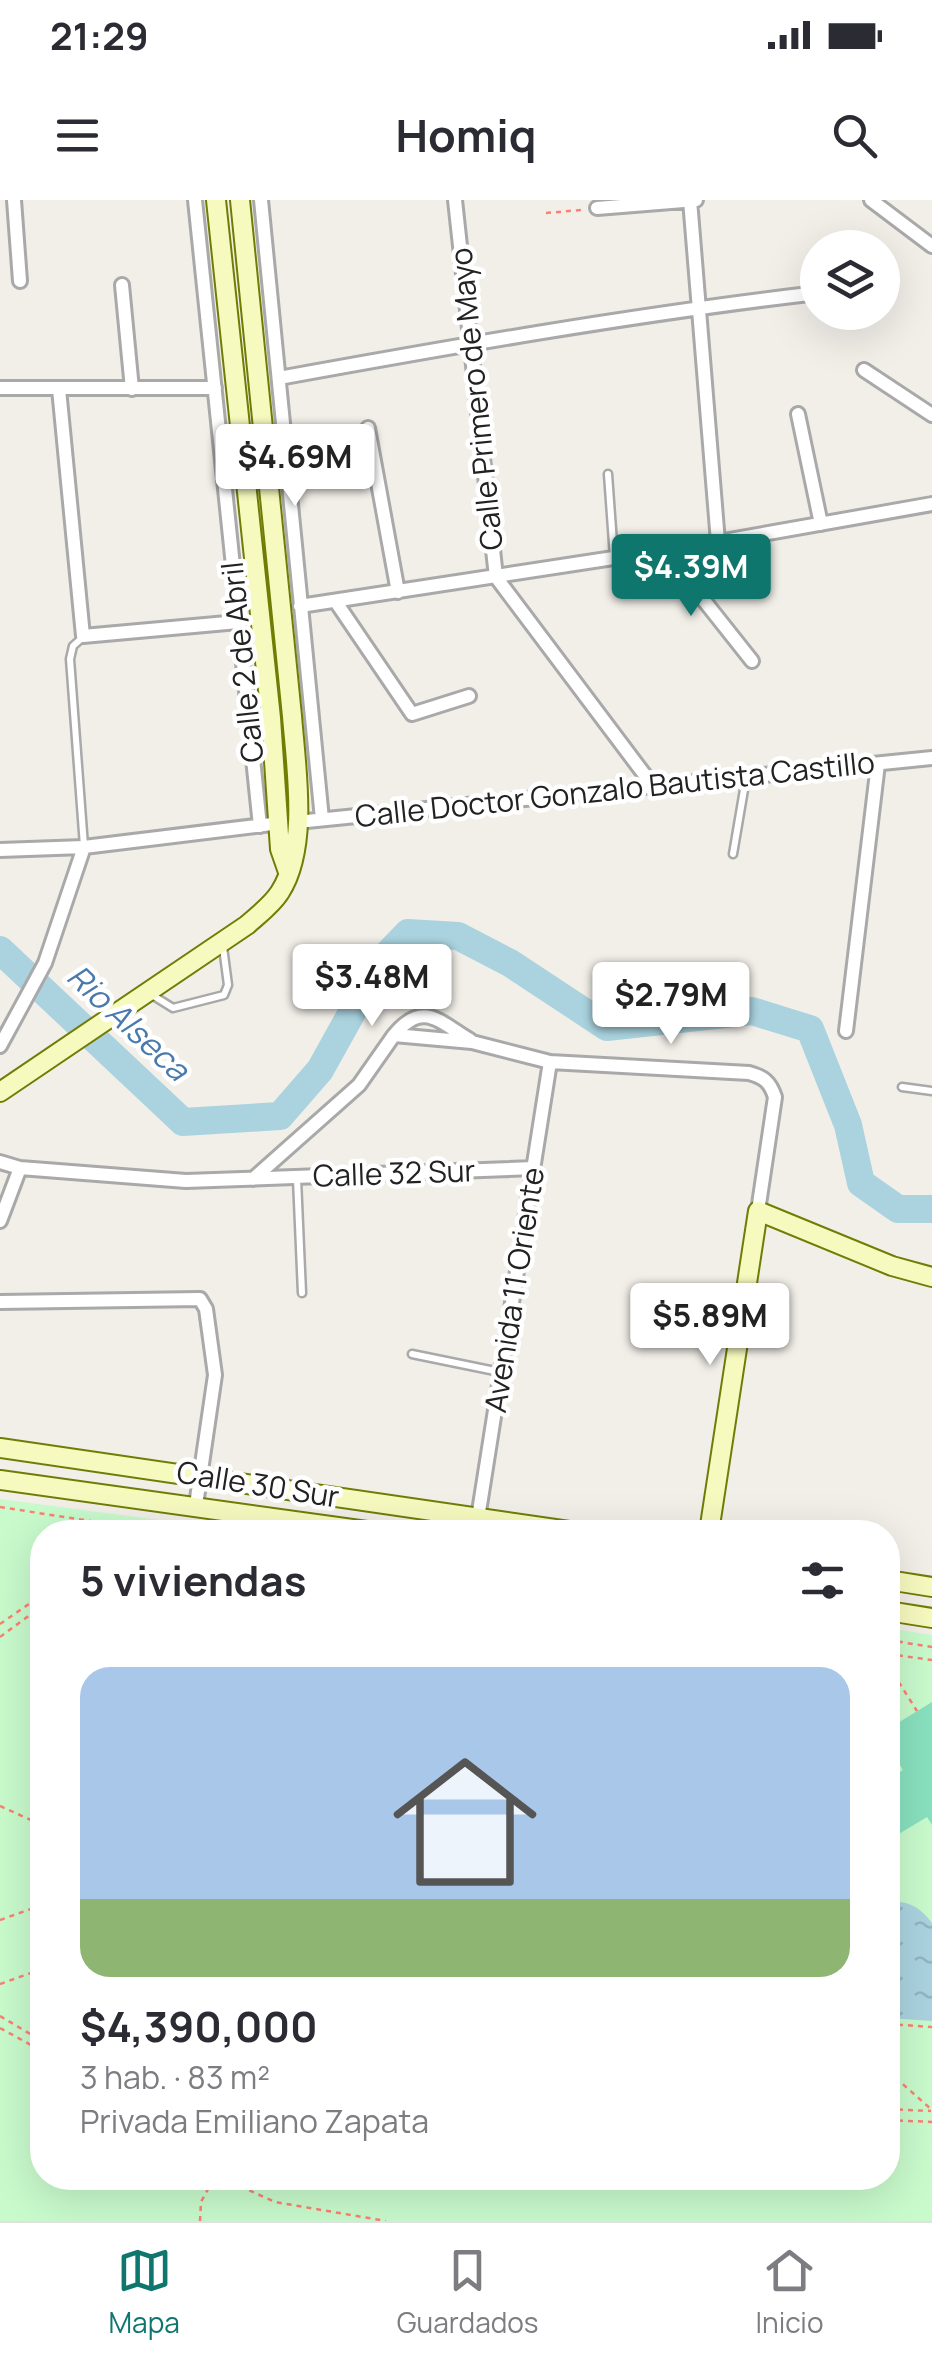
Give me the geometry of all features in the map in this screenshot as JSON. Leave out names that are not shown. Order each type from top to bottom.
[{"type":"street","points":[[14,200],[20,281]]},
{"type":"street","name":"Calle 2 de Abril","points":[[194,200],[260,826]]},
{"type":"street","points":[[216,200],[271,718],[289,822]]},
{"type":"street","points":[[3,1085],[223,942],[266,908],[282,890],[288,872],[280,849],[289,822],[292,716],[240,200]]},
{"type":"street","points":[[261,200],[322,819]]},
{"type":"street","name":"Calle Primero de Mayo","points":[[454,200],[496,577],[653,786]]},
{"type":"street","points":[[597,208],[698,200]]},
{"type":"street","points":[[871,200],[932,246]]},
{"type":"street","points":[[690,201],[718,542]]},
{"type":"street","points":[[122,286],[132,389]]},
{"type":"street","points":[[280,378],[472,342],[800,295]]},
{"type":"street","points":[[864,370],[932,415]]},
{"type":"street","points":[[0,388],[214,388]]},
{"type":"street","points":[[58,389],[83,636],[238,622]]},
{"type":"street","points":[[798,414],[821,524]]},
{"type":"street","points":[[368,428],[398,592]]},
{"type":"street","points":[[300,606],[718,542],[932,504]]},
{"type":"street","points":[[664,550],[752,661]]},
{"type":"street","points":[[336,602],[412,714],[469,696]]},
{"type":"street","points":[[271,718],[292,716]]},
{"type":"street","name":"Calle Doctor Gonzalo Bautista Castillo","points":[[0,850],[84,847],[289,822],[932,758]]},
{"type":"street","points":[[846,1031],[878,764]]},
{"type":"street","points":[[0,1046],[6,1024],[21,1012],[45,963],[84,847]]},
{"type":"street","points":[[394,1036],[410,1018],[421,1015],[472,1042]]},
{"type":"street","points":[[394,1036],[472,1042],[550,1062],[748,1073],[762,1076],[771,1085],[775,1098],[711,1520]]},
{"type":"street","name":"Calle 32 Sur","points":[[252,1179],[360,1086],[394,1036]]},
{"type":"street","name":"Avenida 11 Oriente","points":[[478,1518],[550,1062]]},
{"type":"street","name":"Calle 32 Sur","points":[[0,1162],[20,1168],[164,1181],[534,1168]]},
{"type":"street","points":[[0,1220],[20,1168]]},
{"type":"street","points":[[758,1211],[892,1266],[932,1277]]},
{"type":"street","points":[[0,1302],[200,1300],[206,1309],[215,1375],[196,1505]]},
{"type":"street","name":"Calle 30 Sur","points":[[0,1448],[492,1520]]},
{"type":"street","name":"Calle 30 Sur","points":[[0,1480],[295,1520]]},
{"type":"street","points":[[900,1582],[932,1587]]},
{"type":"street","points":[[900,1613],[932,1618]]},
{"type":"lane","points":[[608,474],[614,558]]},
{"type":"lane","points":[[83,636],[73,646],[70,658],[84,847]]},
{"type":"lane","points":[[733,854],[746,777]]},
{"type":"lane","points":[[147,991],[173,1008],[224,995],[228,985],[223,942]]},
{"type":"lane","points":[[902,1086],[932,1091]]},
{"type":"lane","points":[[297,1177],[302,1293]]},
{"type":"lane","points":[[412,1354],[502,1372]]},
{"type":"path","points":[[546,213],[597,208]]},
{"type":"path","points":[[0,1507],[83,1520]]},
{"type":"path","points":[[0,1624],[30,1603]]},
{"type":"path","points":[[0,1637],[30,1616]]},
{"type":"path","points":[[900,1642],[932,1647]]},
{"type":"path","points":[[900,1656],[932,1660]]},
{"type":"path","points":[[900,1684],[917,1711]]},
{"type":"path","points":[[0,1806],[30,1819]]},
{"type":"path","points":[[0,1920],[30,1909]]},
{"type":"path","points":[[0,1984],[30,1973]]},
{"type":"path","points":[[0,2016],[30,2034]]},
{"type":"path","points":[[900,2025],[932,2027]]},
{"type":"path","points":[[0,2028],[30,2044]]},
{"type":"path","points":[[900,2082],[932,2110]]},
{"type":"path","points":[[900,2109],[932,2110]]},
{"type":"path","points":[[900,2121],[932,2122]]},
{"type":"path","points":[[200,2221],[208,2190]]},
{"type":"path","points":[[248,2190],[275,2202],[386,2221]]},
{"type":"green space","points":[[0,1499],[160,1520],[30,1520],[30,2190],[900,2190],[900,1630],[932,1635],[932,2221],[0,2221]]},
{"type":"green space","points":[[932,1702],[932,1825],[927,1817],[900,1833],[903,1770],[900,1722]]},
{"type":"water","points":[[900,1902],[913,1906],[932,1923],[932,2021],[900,2019]]},
{"type":"waterway","name":"Rio Alseca","points":[[0,950],[183,1122],[280,1116],[320,1070],[380,962],[408,933],[458,936],[510,963],[607,1027],[752,1011],[810,1029],[848,1125],[861,1183],[898,1209],[932,1209]]}]
